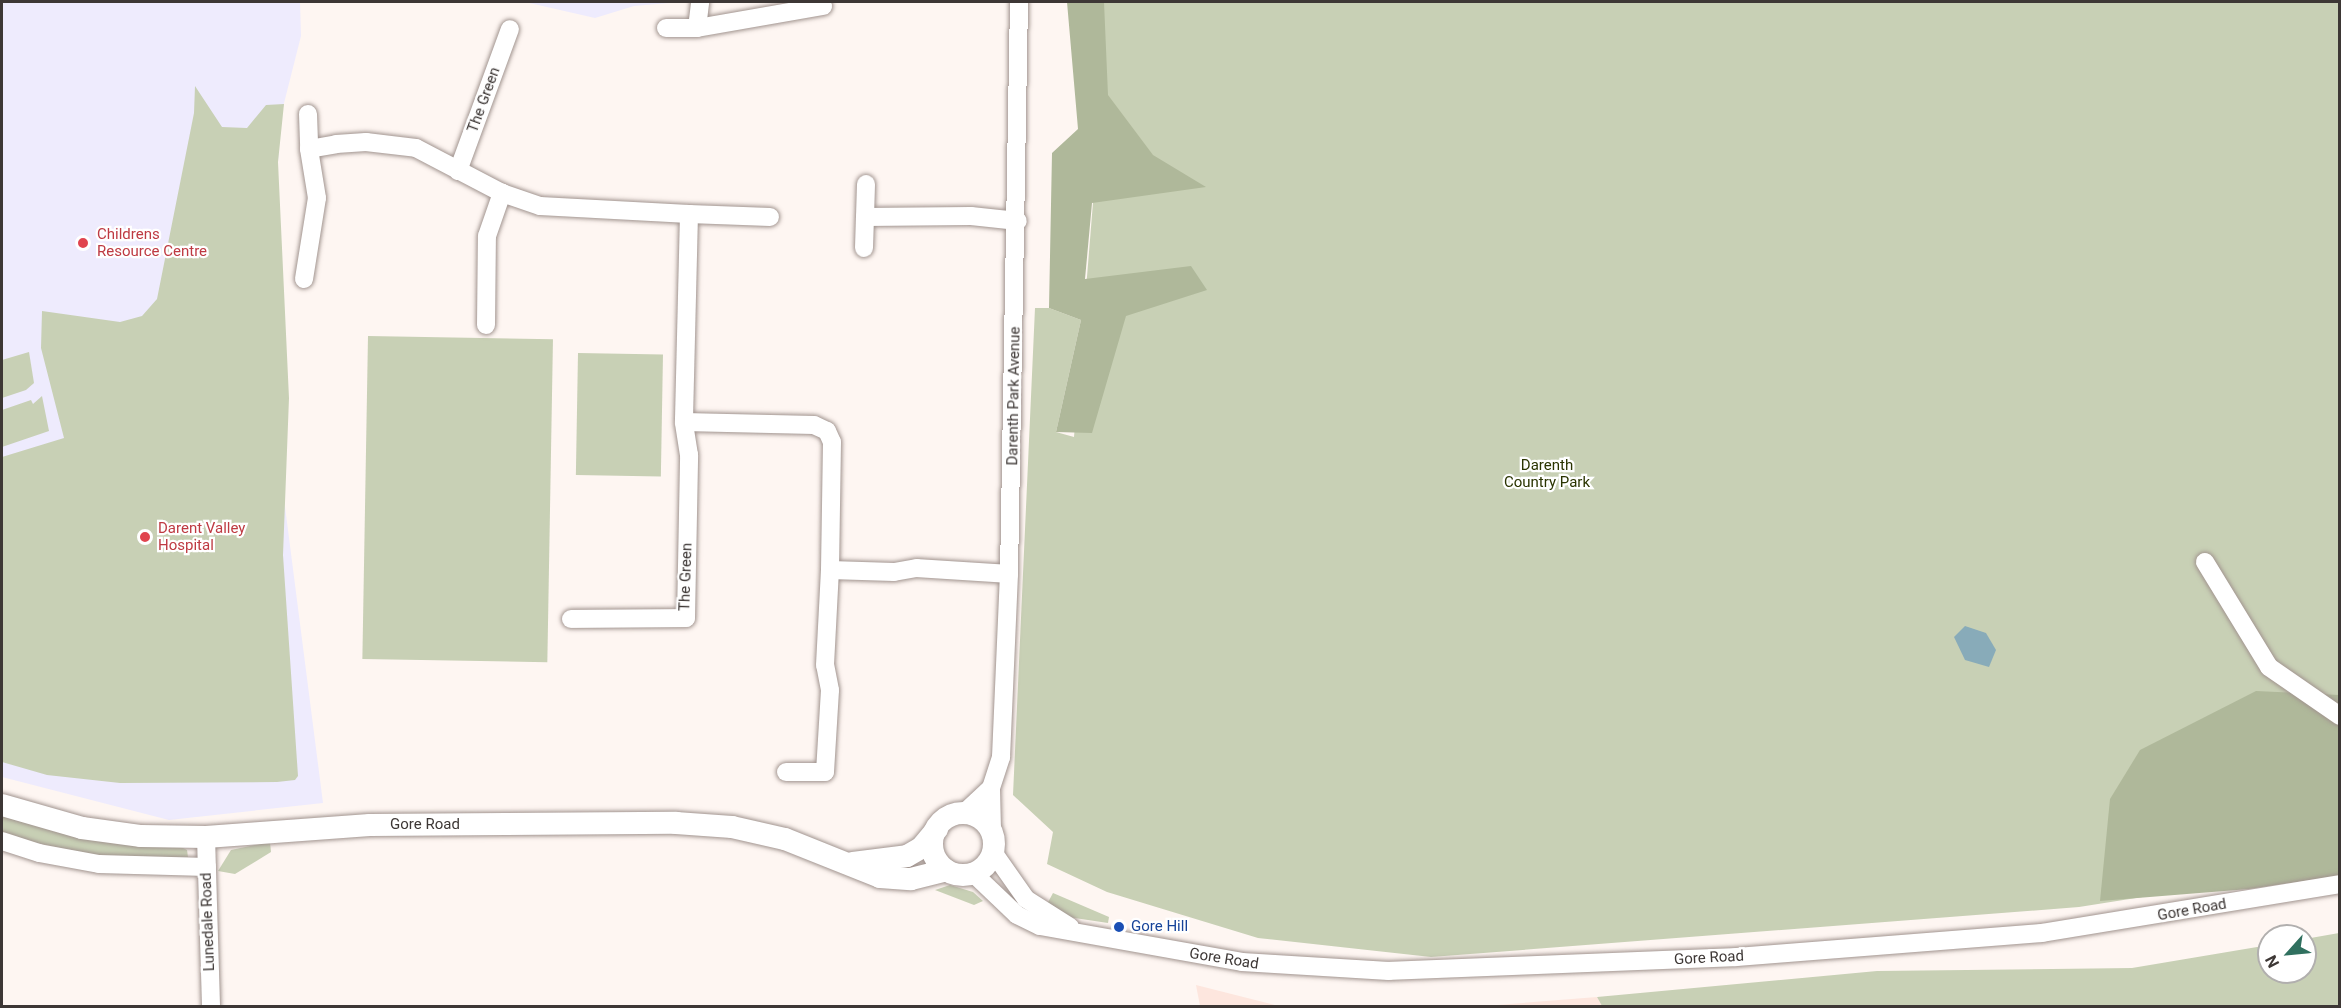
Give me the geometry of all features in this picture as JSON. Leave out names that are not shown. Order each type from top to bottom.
[{"type":"street","points":[[697,28],[700,2]]},
{"type":"street","name":"Darenth Park Avenue","points":[[992,841],[991,788],[1001,757],[1009,574],[1018,221],[1019,2]]},
{"type":"street","points":[[666,28],[697,28],[823,6]]},
{"type":"street","name":"The Green","points":[[458,171],[510,29]]},
{"type":"street","points":[[304,279],[317,198],[309,149],[308,114]]},
{"type":"street","points":[[309,149],[351,142],[406,145],[502,193],[562,209],[770,217]]},
{"type":"street","points":[[864,248],[866,184]]},
{"type":"street","points":[[486,325],[487,236],[502,193]]},
{"type":"street","name":"The Green","points":[[571,619],[686,618],[689,455],[684,422],[689,214]]},
{"type":"street","points":[[865,217],[971,216],[1018,221]]},
{"type":"street","points":[[684,422],[814,425],[827,431],[832,442],[830,570],[825,665],[830,690],[825,772],[786,772]]},
{"type":"street","points":[[2205,562],[2269,667],[2340,716]]},
{"type":"street","points":[[830,570],[894,572],[916,568],[1009,574]]},
{"type":"street","name":"Darenth Park Avenue","points":[[964,813],[991,788]]},
{"type":"street","name":"Gore Road","points":[[2,805],[82,828],[141,836],[206,837],[370,825],[676,823],[762,833],[846,863],[880,878],[924,878],[946,870]]},
{"type":"street","points":[[964,813],[985,821],[992,841],[986,867],[975,874],[965,876],[946,870],[933,850],[938,828],[946,819],[964,813]]},
{"type":"street","name":"Gore Road","points":[[846,863],[880,862],[907,856],[921,848],[938,828]]},
{"type":"street","name":"Lunedale Road","points":[[206,837],[211,1006]]},
{"type":"street","points":[[2,841],[39,853],[99,864],[207,867]]},
{"type":"street","name":"Gore Road","points":[[992,841],[1026,899],[1077,931]]},
{"type":"street","name":"Gore Road","points":[[975,874],[1017,915],[1040,926],[1265,965],[1343,970],[1476,970],[1736,957],[2042,933],[2340,884]]},
{"type":"shaded area","name":"Darent Valley Hospital","points":[[2,2],[300,2],[301,36],[281,115],[278,162],[258,296],[323,803],[169,820],[2,777]]},
{"type":"shaded area","points":[[525,2],[681,2],[634,6],[595,18]]},
{"type":"shaded area","points":[[1196,985],[1279,1006],[1200,1006]]},
{"type":"shaded area","points":[[1597,997],[1602,1006],[1484,1006]]},
{"type":"green space","points":[[1067,2],[1104,2],[1108,95],[1153,155],[1206,187],[1092,203],[1085,279],[1191,266],[1207,290],[1126,316],[1092,433],[1056,432],[1081,320],[1049,308],[1052,153],[1078,129]]},
{"type":"green space","name":"Darenth Country Park","points":[[1092,2],[2339,2],[2339,866],[2079,907],[1431,957],[1258,938],[1107,892],[1047,864],[1053,832],[1013,795],[1035,308],[1049,308],[1081,320],[1056,432],[1074,437],[1098,141]]},
{"type":"green space","name":"Darent Valley Hospital","points":[[195,86],[222,127],[247,128],[266,105],[284,104],[278,162],[289,398],[283,555],[298,776],[295,780],[277,782],[120,783],[47,775],[2,762],[2,457],[64,438],[41,348],[42,311],[120,322],[142,316],[157,299],[194,113]]},
{"type":"green space","points":[[368,336],[553,339],[547,662],[362,659]]},
{"type":"green space","points":[[29,352],[34,383],[26,390],[2,398],[2,360]]},
{"type":"green space","points":[[578,353],[663,354],[661,476],[576,475]]},
{"type":"green space","points":[[42,396],[49,431],[2,447],[2,410],[31,400],[33,404]]},
{"type":"green space","points":[[2256,691],[2339,695],[2339,876],[2249,889],[2100,901],[2110,799],[2140,750]]},
{"type":"green space","points":[[2,814],[181,847],[187,850],[188,857],[99,857],[2,835]]},
{"type":"green space","points":[[270,842],[271,852],[235,874],[218,871],[231,850]]},
{"type":"green space","points":[[950,885],[973,892],[983,901],[974,905],[935,890]]},
{"type":"green space","points":[[1053,893],[1109,917],[1108,923],[1068,917],[1046,906]]},
{"type":"green space","points":[[2339,933],[2339,1006],[1602,1006],[1597,997],[1877,971],[2132,968],[2257,947],[2257,984],[2317,984],[2317,937]]},
{"type":"water","points":[[1965,626],[1986,633],[1996,650],[1989,667],[1965,660],[1954,637]]},
{"type":"place","name":"Childrens Resource Centre","points":[[83,243]]},
{"type":"place","name":"Darent Valley Hospital","points":[[145,537]]},
{"type":"place","name":"Gore Hill","points":[[1119,927]]}]
